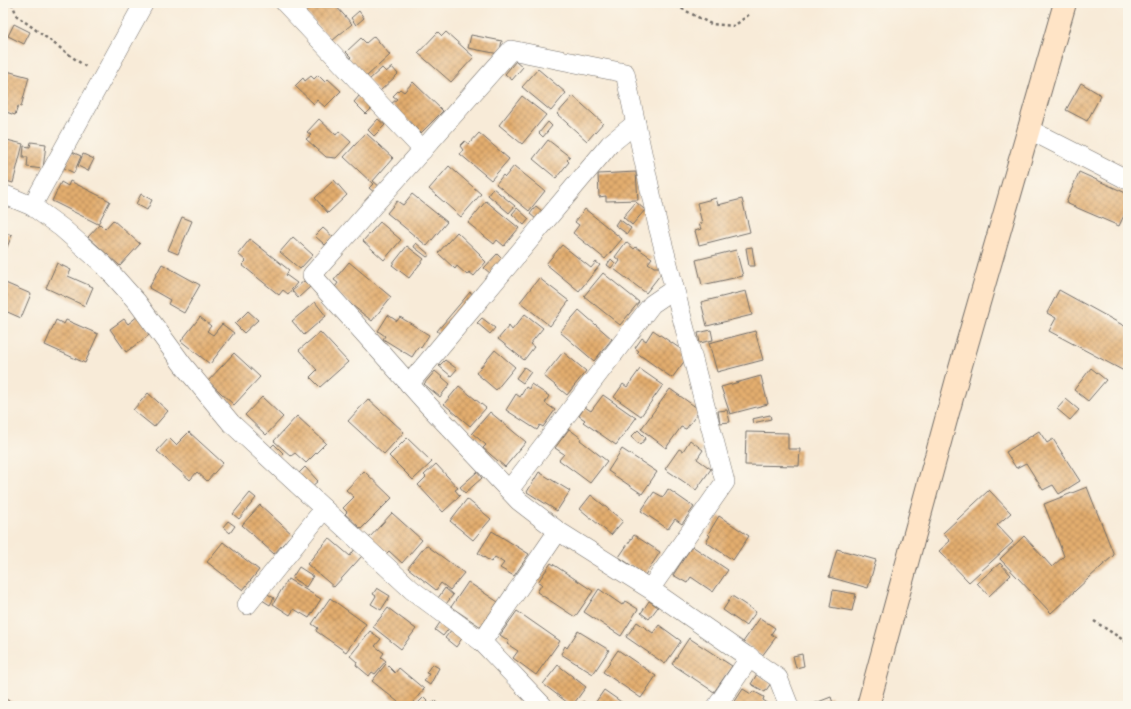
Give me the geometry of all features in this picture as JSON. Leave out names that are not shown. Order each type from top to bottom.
[{"type":"street","points":[[32,206],[144,3]]},
{"type":"street","points":[[285,3],[423,150]]},
{"type":"street","points":[[868,706],[961,364],[1065,3]]},
{"type":"street","points":[[650,589],[725,482],[657,222],[625,73],[511,50],[312,275],[410,384],[519,501],[558,531],[650,589],[750,657],[778,678],[789,706]]},
{"type":"street","points":[[410,384],[610,144],[636,123]]},
{"type":"street","points":[[1028,129],[1128,180]]},
{"type":"street","points":[[3,194],[32,206],[62,228],[104,265],[137,302],[183,365],[231,423],[412,590],[482,642],[543,706]]},
{"type":"street","points":[[509,490],[652,304],[674,290]]},
{"type":"street","points":[[247,605],[324,509]]},
{"type":"street","points":[[482,642],[558,531]]},
{"type":"street","points":[[717,706],[750,657]]},
{"type":"path","points":[[12,3],[17,16],[102,79]]},
{"type":"path","points":[[671,3],[711,24],[734,26],[751,12]]},
{"type":"path","points":[[1094,621],[1128,643]]},
{"type":"building","points":[[308,3],[337,3],[335,5],[352,24],[332,41],[302,8]]},
{"type":"building","points":[[359,11],[364,18],[356,25],[351,18]]},
{"type":"building","points":[[14,24],[30,32],[24,44],[8,36]]},
{"type":"building","points":[[438,32],[442,36],[446,32],[474,57],[451,82],[418,53]]},
{"type":"building","points":[[471,35],[502,41],[499,54],[468,48]]},
{"type":"building","points":[[374,36],[390,55],[366,77],[349,59],[351,57],[346,52],[361,38],[366,43]]},
{"type":"building","points":[[516,61],[523,67],[512,80],[505,74]]},
{"type":"building","points":[[392,67],[398,74],[379,92],[369,80],[382,68],[386,72]]},
{"type":"building","points":[[538,69],[566,93],[551,111],[522,87]]},
{"type":"building","points":[[3,70],[29,77],[21,107],[18,106],[15,115],[3,111]]},
{"type":"building","points":[[318,75],[325,82],[328,79],[341,91],[325,107],[317,100],[314,104],[295,86],[303,78],[305,81],[311,76],[314,79]]},
{"type":"building","points":[[413,82],[443,111],[421,133],[391,104],[397,99],[393,96],[400,89],[404,92]]},
{"type":"building","points":[[1081,83],[1101,95],[1087,121],[1066,110]]},
{"type":"building","points":[[359,96],[372,108],[366,114],[354,102]]},
{"type":"building","points":[[522,96],[546,115],[522,144],[499,125]]},
{"type":"building","points":[[573,96],[603,123],[587,141],[557,114]]},
{"type":"building","points":[[319,119],[336,135],[339,131],[351,142],[336,158],[326,157],[306,139],[311,135],[307,132]]},
{"type":"building","points":[[378,119],[385,125],[374,136],[368,130]]},
{"type":"building","points":[[548,122],[552,126],[543,137],[539,133]]},
{"type":"building","points":[[366,133],[393,158],[373,181],[380,187],[375,193],[369,188],[373,184],[344,157]]},
{"type":"building","points":[[479,133],[509,159],[491,180],[460,154],[463,150],[460,146],[465,141],[469,144]]},
{"type":"building","points":[[3,139],[23,144],[13,183],[3,180]]},
{"type":"building","points":[[548,140],[570,157],[567,160],[569,162],[556,178],[533,159]]},
{"type":"building","points":[[31,142],[46,144],[43,169],[27,167],[28,157],[23,157],[24,146],[30,147]]},
{"type":"building","points":[[72,152],[81,156],[74,173],[64,168]]},
{"type":"building","points":[[83,154],[94,159],[88,171],[78,166]]},
{"type":"building","points":[[449,166],[481,194],[461,217],[429,189]]},
{"type":"building","points":[[514,166],[545,191],[529,211],[496,184],[503,175],[505,177]]},
{"type":"building","points":[[636,172],[638,200],[606,201],[606,196],[599,197],[598,174]]},
{"type":"building","points":[[1079,172],[1128,194],[1128,207],[1119,226],[1066,203]]},
{"type":"building","points":[[334,180],[347,195],[328,213],[315,198]]},
{"type":"building","points":[[70,181],[110,201],[98,224],[52,201],[61,182],[68,186]]},
{"type":"building","points":[[493,188],[515,206],[509,213],[488,195]]},
{"type":"building","points":[[141,194],[152,200],[147,210],[136,204]]},
{"type":"building","points":[[412,194],[447,222],[427,246],[387,213],[397,201],[403,205]]},
{"type":"building","points":[[716,198],[718,205],[742,199],[750,232],[699,245],[695,231],[701,229],[699,224],[702,223],[697,203]]},
{"type":"building","points":[[486,201],[519,228],[504,246],[497,240],[494,244],[468,223]]},
{"type":"building","points":[[636,202],[645,210],[632,225],[623,217]]},
{"type":"building","points":[[536,206],[543,212],[536,219],[530,214]]},
{"type":"building","points":[[517,208],[529,219],[524,225],[512,214]]},
{"type":"building","points":[[585,209],[622,239],[605,259],[573,233],[579,225],[575,222]]},
{"type":"building","points":[[182,217],[192,221],[178,254],[168,250]]},
{"type":"building","points":[[619,219],[631,228],[627,234],[615,225]]},
{"type":"building","points":[[113,220],[140,244],[120,266],[88,237],[100,224],[105,229]]},
{"type":"building","points":[[380,222],[401,240],[384,260],[363,241]]},
{"type":"building","points":[[323,228],[333,237],[325,245],[315,236]]},
{"type":"building","points":[[3,232],[12,235],[3,257]]},
{"type":"building","points":[[457,232],[480,254],[479,255],[486,262],[474,276],[469,272],[467,275],[457,266],[455,269],[438,253]]},
{"type":"building","points":[[293,237],[313,255],[300,269],[280,252]]},
{"type":"building","points":[[250,239],[289,270],[286,275],[297,283],[288,294],[283,290],[279,295],[242,265],[246,261],[238,254]]},
{"type":"building","points":[[626,242],[634,249],[636,247],[652,258],[648,263],[654,267],[661,267],[660,275],[646,293],[614,269],[620,261],[615,257]]},
{"type":"building","points":[[416,243],[430,255],[427,257],[414,247]]},
{"type":"building","points":[[562,245],[591,268],[596,262],[600,265],[579,291],[546,264]]},
{"type":"building","points":[[407,246],[424,259],[409,278],[392,265]]},
{"type":"building","points":[[752,247],[755,266],[749,266],[746,248]]},
{"type":"building","points":[[736,250],[743,276],[702,285],[696,260]]},
{"type":"building","points":[[497,254],[503,260],[491,274],[484,268]]},
{"type":"building","points":[[611,259],[615,263],[611,268],[607,265]]},
{"type":"building","points":[[349,262],[391,297],[372,321],[333,290],[338,283],[334,280]]},
{"type":"building","points":[[57,263],[71,270],[68,276],[93,287],[85,306],[46,288]]},
{"type":"building","points":[[162,264],[200,285],[184,313],[168,304],[170,300],[149,288]]},
{"type":"building","points":[[603,273],[639,302],[620,325],[584,296]]},
{"type":"building","points":[[539,278],[569,301],[550,326],[520,302]]},
{"type":"building","points":[[304,281],[310,287],[298,298],[292,291]]},
{"type":"building","points":[[3,282],[31,294],[21,318],[3,310]]},
{"type":"building","points":[[1059,290],[1128,328],[1128,363],[1124,371],[1049,331],[1056,318],[1047,313]]},
{"type":"building","points":[[746,291],[752,315],[707,326],[701,302]]},
{"type":"building","points":[[470,292],[474,295],[441,334],[437,331]]},
{"type":"building","points":[[315,302],[326,316],[304,335],[292,321]]},
{"type":"building","points":[[579,310],[612,339],[594,361],[560,332]]},
{"type":"building","points":[[248,311],[258,320],[244,333],[235,324]]},
{"type":"building","points":[[525,314],[543,328],[530,344],[534,347],[524,360],[498,339],[509,326],[512,330]]},
{"type":"building","points":[[139,315],[152,333],[126,352],[110,329],[124,319],[128,324]]},
{"type":"building","points":[[388,315],[397,321],[400,317],[429,335],[421,348],[419,346],[412,357],[383,339],[385,336],[378,331]]},
{"type":"building","points":[[200,317],[211,326],[207,331],[213,335],[222,324],[234,333],[210,364],[181,341]]},
{"type":"building","points":[[482,318],[495,328],[490,334],[477,323]]},
{"type":"building","points":[[56,320],[64,324],[66,320],[98,334],[85,363],[45,345]]},
{"type":"building","points":[[653,330],[685,352],[682,356],[686,359],[672,378],[637,353],[639,351],[635,348],[642,338],[646,341]]},
{"type":"building","points":[[711,330],[713,340],[700,343],[698,333]]},
{"type":"building","points":[[755,331],[763,360],[717,372],[709,343]]},
{"type":"building","points":[[320,332],[348,362],[320,387],[310,377],[317,370],[299,350]]},
{"type":"building","points":[[495,350],[515,367],[496,390],[476,373]]},
{"type":"building","points":[[563,352],[586,371],[567,395],[544,376]]},
{"type":"building","points":[[234,353],[260,377],[234,405],[208,381]]},
{"type":"building","points":[[445,360],[457,369],[451,376],[439,366]]},
{"type":"building","points":[[524,367],[531,372],[523,383],[516,378]]},
{"type":"building","points":[[1091,368],[1106,380],[1088,401],[1074,390]]},
{"type":"building","points":[[640,369],[663,385],[641,416],[614,397],[623,384],[627,387]]},
{"type":"building","points":[[435,371],[450,384],[440,397],[424,384]]},
{"type":"building","points":[[761,376],[768,404],[730,414],[721,387]]},
{"type":"building","points":[[531,384],[549,396],[545,403],[555,410],[543,427],[540,425],[537,430],[506,410],[516,394],[520,397],[526,387],[529,389]]},
{"type":"building","points":[[459,386],[486,408],[470,426],[444,404]]},
{"type":"building","points":[[670,389],[700,410],[686,429],[681,427],[666,448],[641,429]]},
{"type":"building","points":[[148,393],[168,411],[154,427],[133,410]]},
{"type":"building","points":[[603,395],[636,418],[616,445],[583,422],[585,420],[579,416],[585,407],[591,411]]},
{"type":"building","points":[[262,397],[283,417],[266,435],[245,415]]},
{"type":"building","points":[[368,399],[404,432],[384,454],[348,421]]},
{"type":"building","points":[[1066,399],[1079,410],[1070,420],[1057,409]]},
{"type":"building","points":[[727,410],[730,422],[720,423],[718,411]]},
{"type":"building","points":[[490,412],[526,442],[505,467],[483,448],[486,445],[472,433]]},
{"type":"building","points":[[770,415],[771,419],[753,423],[752,419]]},
{"type":"building","points":[[297,416],[326,443],[306,463],[295,453],[291,456],[274,441]]},
{"type":"building","points":[[569,429],[581,438],[580,440],[607,461],[590,483],[559,460],[564,454],[555,448]]},
{"type":"building","points":[[638,430],[646,438],[640,445],[631,437]]},
{"type":"building","points":[[1039,431],[1047,443],[1053,439],[1080,481],[1059,494],[1053,485],[1043,490],[1026,463],[1016,468],[1006,452]]},
{"type":"building","points":[[189,432],[223,463],[207,481],[197,472],[190,480],[157,451],[169,438],[176,445]]},
{"type":"building","points":[[746,432],[788,433],[788,449],[800,449],[799,466],[745,465]]},
{"type":"building","points":[[407,438],[432,462],[413,480],[389,456]]},
{"type":"building","points":[[690,440],[703,450],[697,459],[711,469],[696,490],[665,469],[679,449],[683,451]]},
{"type":"building","points":[[274,444],[283,453],[279,457],[270,448]]},
{"type":"building","points":[[622,449],[657,472],[642,494],[608,471]]},
{"type":"building","points":[[436,464],[458,488],[455,490],[460,496],[443,512],[418,485],[426,477],[424,475]]},
{"type":"building","points":[[305,467],[318,481],[311,487],[298,474]]},
{"type":"building","points":[[364,471],[392,498],[361,529],[345,514],[347,512],[343,508],[354,497],[346,490]]},
{"type":"building","points":[[477,472],[482,478],[465,493],[460,487]]},
{"type":"building","points":[[539,472],[570,491],[557,511],[527,492]]},
{"type":"building","points":[[1087,487],[1114,555],[1051,613],[1000,559],[1024,536],[1052,567],[1064,556],[1044,504]]},
{"type":"building","points":[[668,489],[694,507],[682,524],[675,519],[668,529],[641,511],[654,492],[663,497]]},
{"type":"building","points":[[989,490],[1011,513],[997,525],[1013,542],[969,582],[939,551],[950,541],[943,533]]},
{"type":"building","points":[[250,493],[256,498],[239,519],[233,514]]},
{"type":"building","points":[[591,495],[623,521],[611,535],[580,509]]},
{"type":"building","points":[[467,499],[491,519],[473,540],[450,521]]},
{"type":"building","points":[[260,505],[292,534],[274,554],[242,525]]},
{"type":"building","points":[[392,513],[422,540],[402,563],[389,551],[386,554],[369,538]]},
{"type":"building","points":[[719,516],[749,536],[733,560],[706,542],[710,536],[708,534]]},
{"type":"building","points":[[228,521],[235,526],[230,533],[223,527]]},
{"type":"building","points":[[492,531],[529,554],[514,576],[500,568],[504,563],[495,557],[491,562],[478,553]]},
{"type":"building","points":[[634,535],[660,552],[645,575],[619,557]]},
{"type":"building","points":[[329,538],[350,556],[355,549],[362,556],[334,587],[307,564]]},
{"type":"building","points":[[223,542],[259,570],[243,590],[207,562]]},
{"type":"building","points":[[426,545],[464,573],[450,590],[441,583],[436,590],[408,568]]},
{"type":"building","points":[[692,546],[728,570],[713,592],[691,577],[687,583],[673,575]]},
{"type":"building","points":[[837,549],[876,560],[868,588],[829,577]]},
{"type":"building","points":[[551,563],[593,591],[575,617],[537,592],[542,584],[538,582]]},
{"type":"building","points":[[1000,563],[1011,575],[989,596],[977,583]]},
{"type":"building","points":[[299,567],[313,576],[306,587],[292,578]]},
{"type":"building","points":[[288,579],[321,599],[309,618],[294,609],[290,615],[273,604]]},
{"type":"building","points":[[468,582],[498,602],[481,627],[451,607]]},
{"type":"building","points":[[377,588],[390,596],[381,610],[371,604],[376,596],[373,594]]},
{"type":"building","points":[[445,588],[453,595],[446,604],[438,598]]},
{"type":"building","points":[[599,589],[622,605],[625,601],[638,609],[621,636],[584,612]]},
{"type":"building","points":[[833,590],[856,594],[852,611],[830,607]]},
{"type":"building","points":[[266,593],[274,598],[270,605],[262,600]]},
{"type":"building","points":[[732,596],[756,612],[746,626],[723,610]]},
{"type":"building","points":[[330,598],[366,624],[346,652],[316,631],[318,628],[312,624]]},
{"type":"building","points":[[649,601],[658,607],[649,619],[641,613]]},
{"type":"building","points":[[388,608],[416,629],[401,649],[373,627]]},
{"type":"building","points":[[517,611],[560,641],[536,675],[513,658],[518,651],[507,644],[509,641],[500,635]]},
{"type":"building","points":[[760,618],[775,628],[771,634],[776,637],[762,656],[743,642]]},
{"type":"building","points":[[441,621],[450,627],[443,636],[435,630]]},
{"type":"building","points":[[637,622],[653,633],[659,625],[681,641],[665,664],[626,637]]},
{"type":"building","points":[[452,629],[463,637],[456,647],[445,638]]},
{"type":"building","points":[[370,631],[381,639],[375,646],[384,653],[381,657],[386,661],[375,674],[372,672],[369,676],[356,665],[357,662],[350,656]]},
{"type":"building","points":[[578,631],[609,650],[593,674],[561,654],[565,646],[567,648]]},
{"type":"building","points":[[689,638],[732,666],[714,692],[672,664]]},
{"type":"building","points":[[618,650],[656,676],[641,698],[603,672]]},
{"type":"building","points":[[802,654],[804,666],[796,668],[793,656]]},
{"type":"building","points":[[386,664],[395,673],[399,668],[424,689],[410,706],[403,706],[372,681]]},
{"type":"building","points":[[432,664],[439,668],[430,685],[424,681],[429,674],[426,673]]},
{"type":"building","points":[[558,665],[586,687],[572,706],[543,684]]},
{"type":"building","points":[[757,674],[771,683],[765,692],[751,684]]},
{"type":"building","points":[[743,689],[751,694],[753,691],[764,697],[763,700],[772,706],[732,706]]},
{"type":"building","points":[[604,690],[627,706],[593,706]]},
{"type":"building","points":[[424,697],[431,704],[435,700],[441,706],[415,706]]},
{"type":"building","points":[[831,697],[834,706],[808,706]]},
{"type":"building","points":[[5,699],[21,706],[3,706]]},
{"type":"building","points":[[583,701],[590,706],[580,706]]}]
